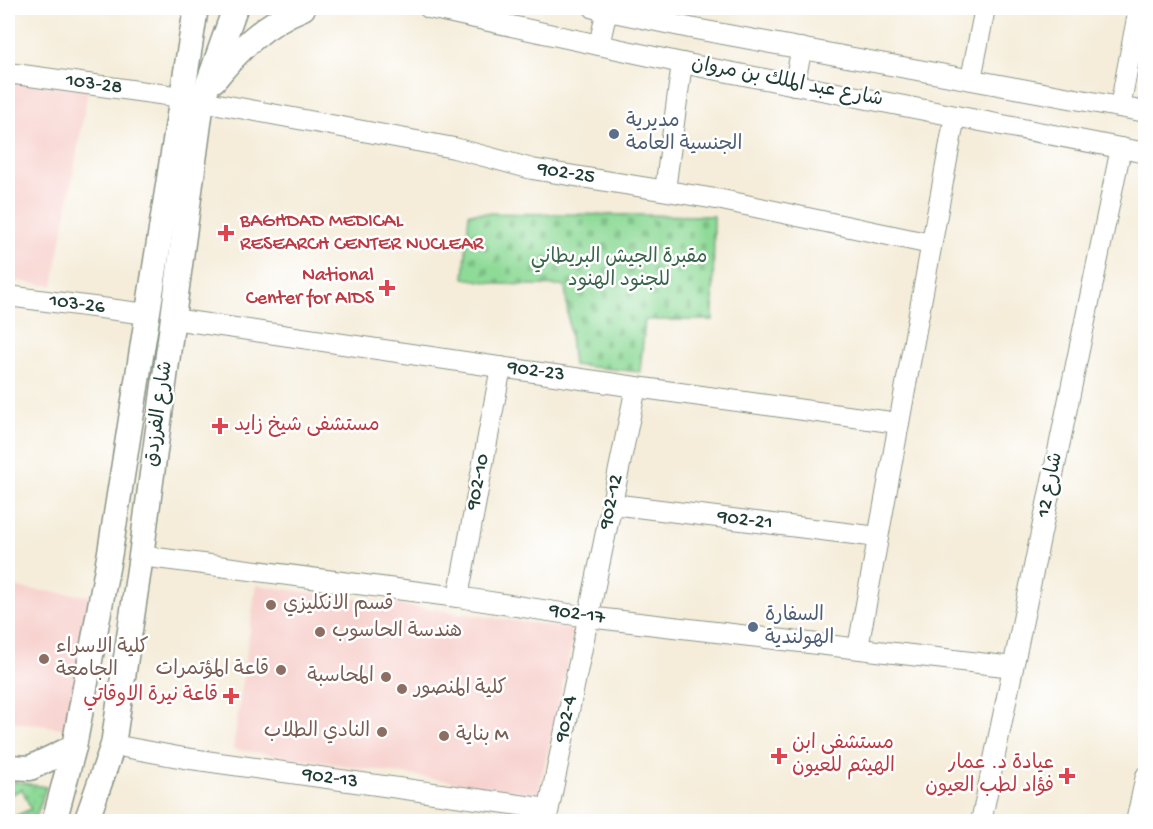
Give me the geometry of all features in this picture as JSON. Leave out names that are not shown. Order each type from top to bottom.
[{"type":"main road","name":"شارع الفرزدق","points":[[86,822],[113,745],[141,556],[173,319],[196,96],[196,8]]},
{"type":"main road","name":"شارع الفرزدق","points":[[54,822],[74,747],[110,552],[147,314],[196,96],[235,8]]},
{"type":"main road","points":[[196,96],[263,28],[303,8]]},
{"type":"main road","points":[[8,767],[30,768],[74,747]]},
{"type":"street","name":"شارع عبد الملك بن مروان","points":[[429,8],[682,63],[1146,153]]},
{"type":"street","points":[[971,79],[985,8]]},
{"type":"street","points":[[1120,107],[1139,8]]},
{"type":"street","name":"شارع عبد الملك بن مروان","points":[[600,9],[690,28],[1146,112]]},
{"type":"street","points":[[600,9],[600,45]]},
{"type":"street","points":[[794,85],[802,48]]},
{"type":"street","points":[[665,190],[682,63]]},
{"type":"street","name":"103-28","points":[[8,73],[196,96]]},
{"type":"street","name":"902-25","points":[[196,96],[454,148],[532,169],[665,190],[931,244]]},
{"type":"street","points":[[858,648],[956,116]]},
{"type":"street","name":"شارع 12","points":[[981,822],[1121,148]]},
{"type":"street","name":"103-26","points":[[8,296],[147,314]]},
{"type":"street","name":"902-23","points":[[173,319],[898,423]]},
{"type":"street","name":"902-10","points":[[458,597],[501,367]]},
{"type":"street","name":"902-12","points":[[588,617],[636,387]]},
{"type":"street","name":"902-21","points":[[612,504],[878,537]]},
{"type":"street","name":"902-17","points":[[141,556],[458,597],[588,617],[1013,667]]},
{"type":"street","name":"902-4","points":[[547,815],[588,617]]},
{"type":"street","name":"902-13","points":[[113,745],[547,815]]},
{"type":"street","points":[[1137,822],[1146,776]]},
{"type":"shaded area","points":[[8,80],[88,91],[53,286],[8,280]]},
{"type":"shaded area","name":"كلية المنصور","points":[[256,585],[575,629],[538,794],[233,749]]},
{"type":"shaded area","name":"كلية الاسراء الجامعة","points":[[8,587],[90,596],[68,729],[8,721]]},
{"type":"green space","name":"مقبرة الجيش البريطاني للجنود الهنود","points":[[469,213],[714,216],[713,320],[645,320],[640,372],[573,365],[565,286],[498,284],[464,278]]},
{"type":"green space","points":[[8,780],[46,787],[35,821],[8,821],[8,811],[11,818],[31,809],[22,789],[8,796]]},
{"type":"place","name":"مديرية الجنسية العامة","points":[[614,134]]},
{"type":"place","name":"BAGHDAD MEDICAL RESEARCH CENTER NUCLEAR","points":[[226,233]]},
{"type":"place","name":"National Center for AIDS","points":[[387,288]]},
{"type":"place","name":"مستشفى شيخ زايد","points":[[220,426]]},
{"type":"place","name":"قسم الانكليزي","points":[[271,605]]},
{"type":"place","name":"السفارة الهولندية","points":[[753,627]]},
{"type":"place","name":"هندسة الحاسوب","points":[[320,632]]},
{"type":"place","name":"كلية الاسراء الجامعة","points":[[44,659]]},
{"type":"place","name":"قاعة المؤتمرات","points":[[281,670]]},
{"type":"place","name":"المحاسبة","points":[[386,677]]},
{"type":"place","name":"كلية المنصور","points":[[402,689]]},
{"type":"place","name":"قاعة نيرة الاوقاتي","points":[[231,696]]},
{"type":"place","name":"النادي الطلاب","points":[[382,732]]},
{"type":"place","name":"بناية M","points":[[444,736]]},
{"type":"place","name":"مستشفى ابن الهيثم للعيون","points":[[779,756]]},
{"type":"place","name":"عيادة د. عمار فؤاد لطب العيون","points":[[1067,776]]}]
